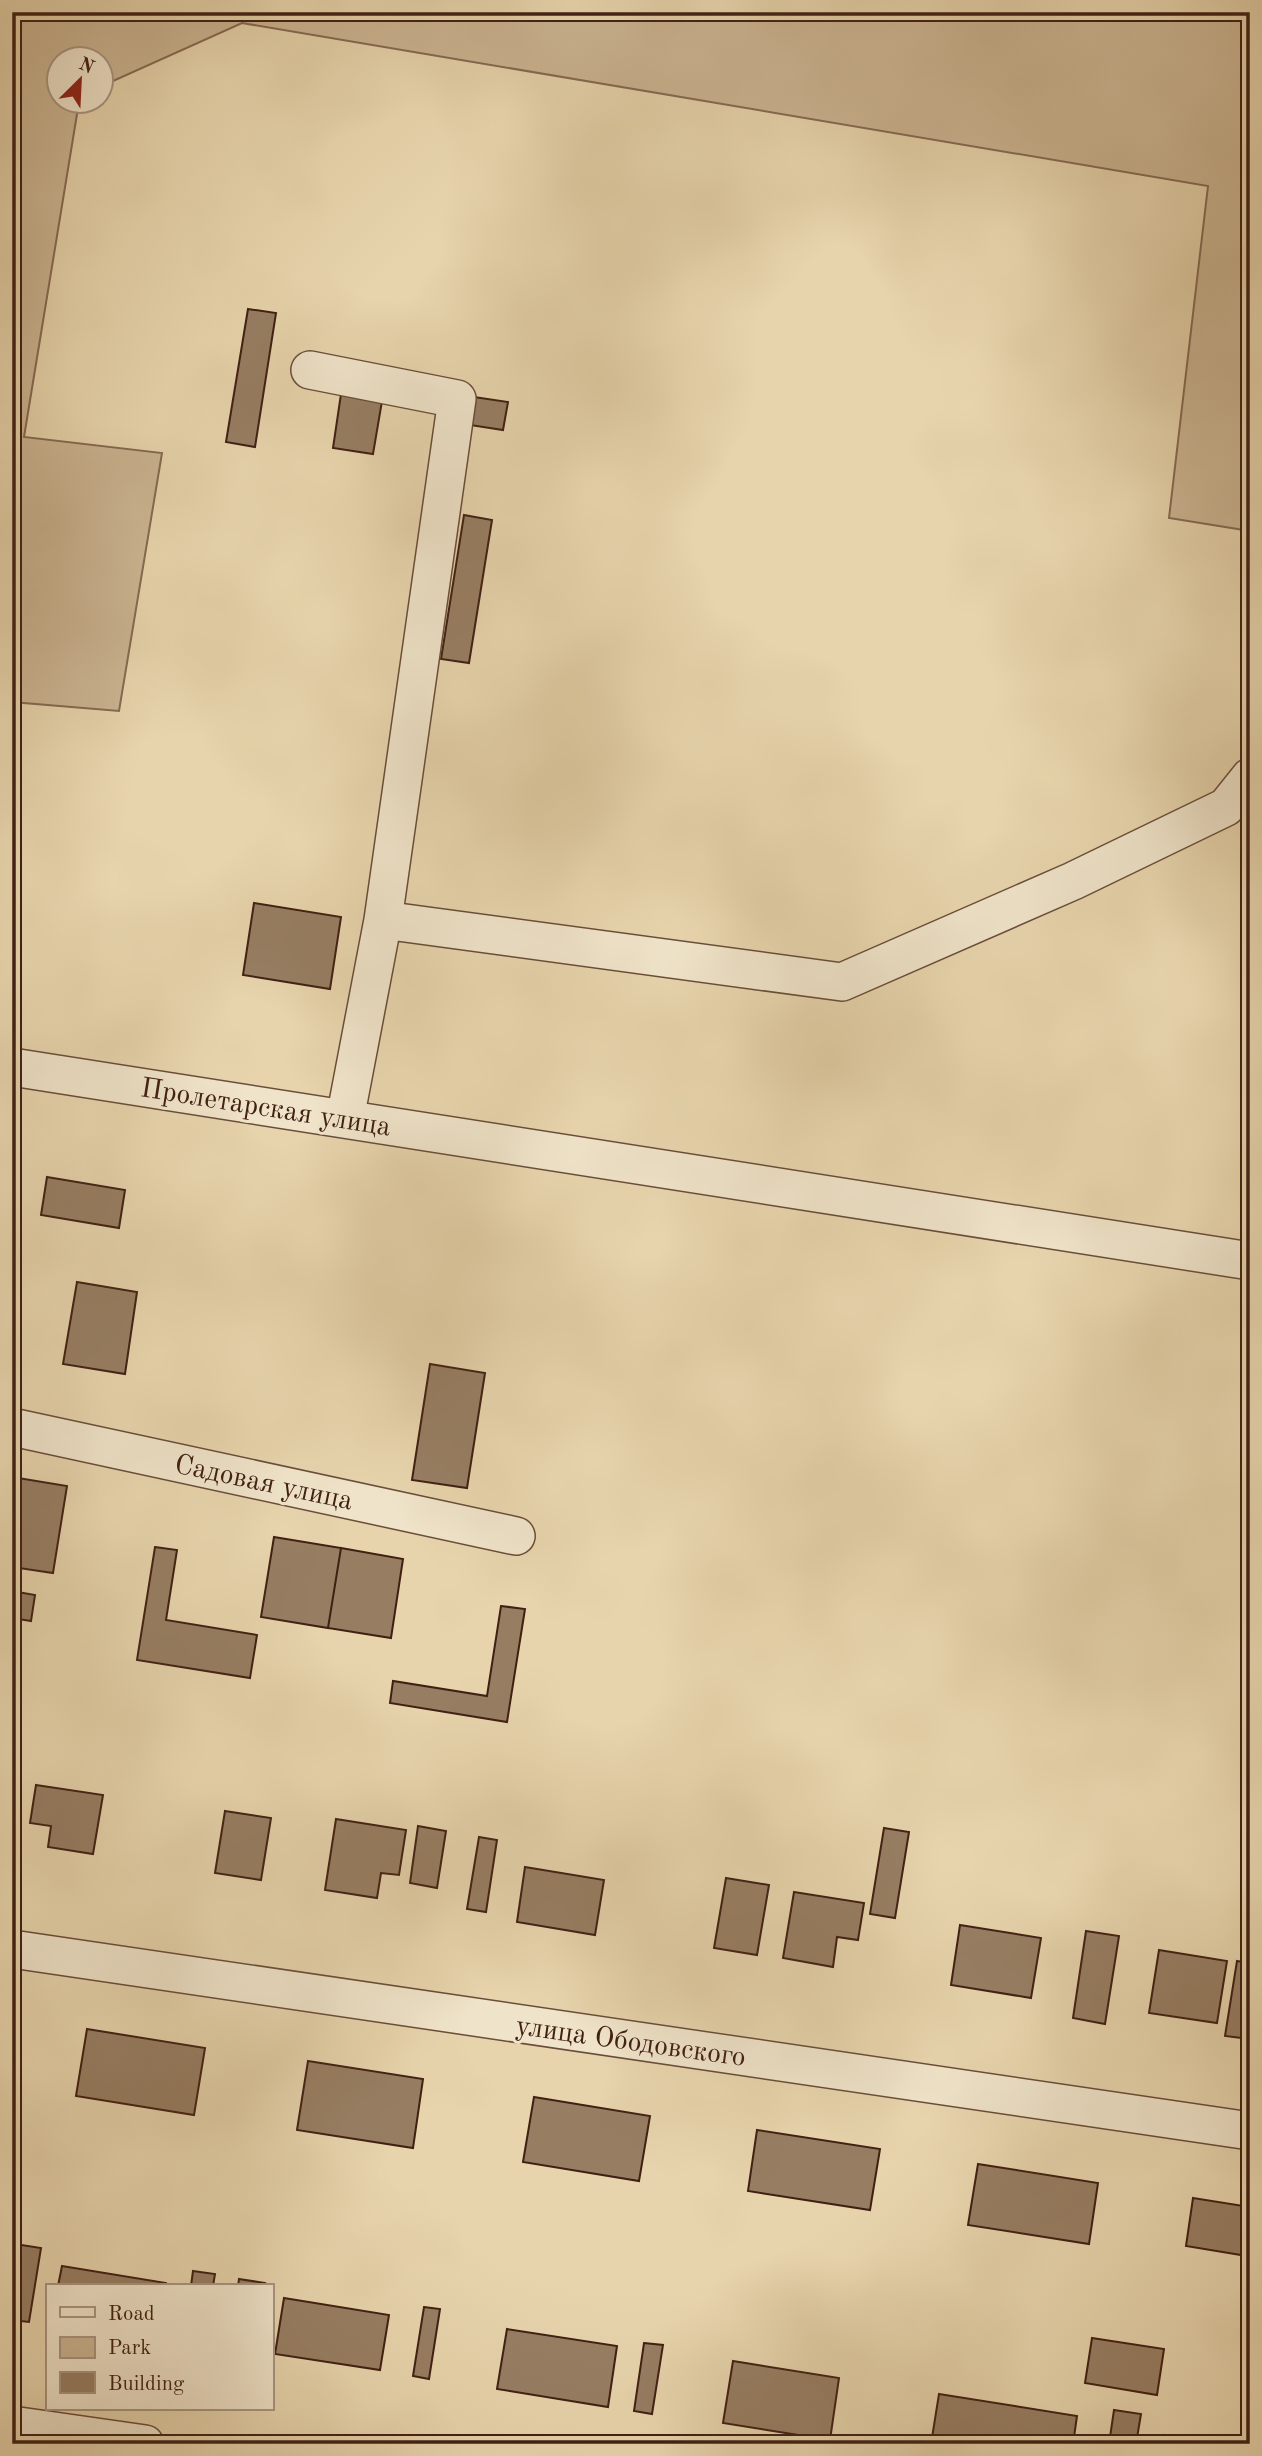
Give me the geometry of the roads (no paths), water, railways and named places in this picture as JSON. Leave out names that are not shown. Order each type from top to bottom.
[{"type":"street","points":[[310,370],[457,398],[383,920],[345,1119]]},
{"type":"street","points":[[383,920],[842,982],[1073,881],[1226,807],[1250,777]]},
{"type":"street","name":"Пролетарская улица","points":[[12,1068],[520,1145],[1250,1261]]},
{"type":"street","name":"Садовая улица","points":[[12,1427],[516,1536]]},
{"type":"street","name":"улица Ободовского","points":[[12,1949],[1250,2131]]},
{"type":"street","points":[[12,2425],[145,2444]]}]
